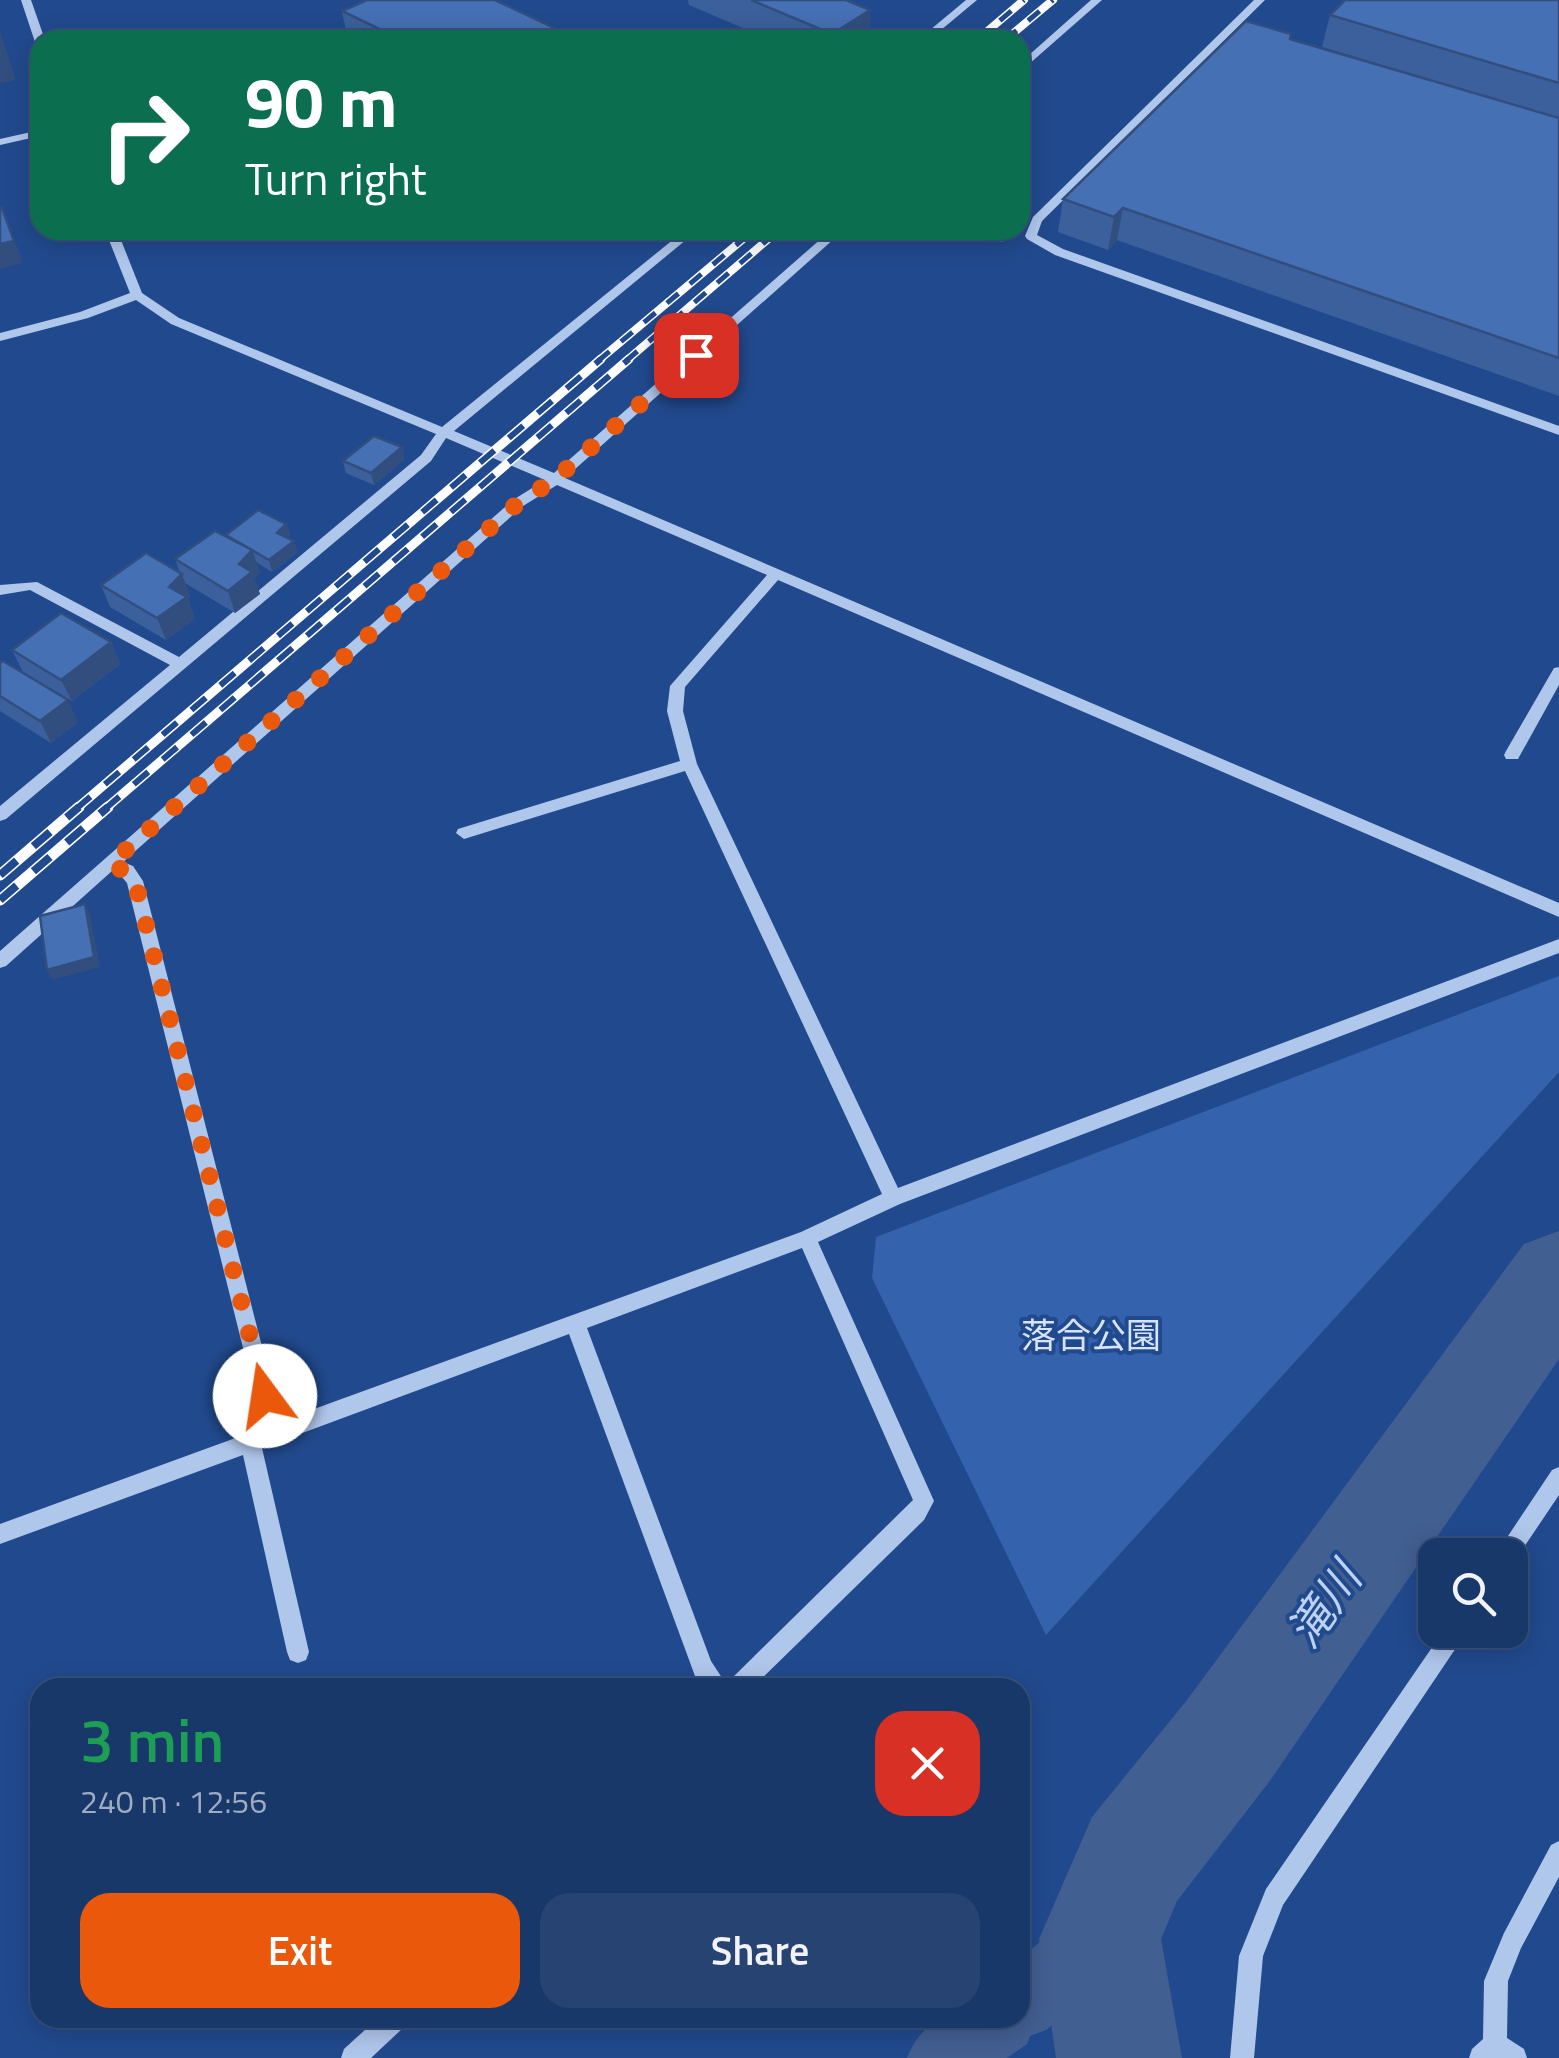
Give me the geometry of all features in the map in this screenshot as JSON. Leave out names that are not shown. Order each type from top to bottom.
[{"type":"street","points":[[26,0],[36,30]]},
{"type":"street","points":[[936,30],[972,0]]},
{"type":"street","points":[[1030,59],[1097,0]]},
{"type":"street","points":[[1260,0],[1037,220],[1030,236],[1059,252],[1559,431]]},
{"type":"street","points":[[1226,33],[1245,38]]},
{"type":"street","points":[[0,142],[30,135]]},
{"type":"street","points":[[115,240],[137,294],[175,321],[1559,910]]},
{"type":"street","points":[[0,815],[426,458],[443,434],[680,240]]},
{"type":"street","points":[[0,961],[518,503],[554,480],[827,240]]},
{"type":"street","points":[[0,338],[84,315],[137,294]]},
{"type":"street","points":[[776,575],[678,686],[675,711],[689,764],[893,1198]]},
{"type":"street","points":[[0,590],[32,585],[181,664]]},
{"type":"street","points":[[1512,755],[1559,672]]},
{"type":"street","points":[[464,833],[689,764]]},
{"type":"street","points":[[110,864],[135,881],[274,1432]]},
{"type":"street","points":[[0,1534],[807,1238],[893,1198],[1559,946]]},
{"type":"street","points":[[746,1678],[918,1513],[924,1501],[807,1238]]},
{"type":"street","points":[[575,1323],[710,1678]]},
{"type":"street","points":[[250,1442],[298,1652]]},
{"type":"street","points":[[1518,1538],[1559,1477]]},
{"type":"street","points":[[1242,2058],[1250,1956],[1274,1897],[1445,1648]]},
{"type":"street","points":[[1497,2053],[1496,1981],[1512,1941],[1559,1854]]},
{"type":"street","points":[[353,2058],[384,2028]]},
{"type":"green space","name":"落合公園","points":[[1559,976],[1559,1072],[1046,1635],[872,1278],[876,1237]]},
{"type":"building","points":[[367,0],[495,0],[559,30],[381,30],[342,11]]},
{"type":"building","points":[[751,0],[846,0],[870,10],[838,30],[822,30]]},
{"type":"building","points":[[1345,0],[1559,0],[1559,83],[1330,15]]},
{"type":"building","points":[[1246,21],[1291,34],[1290,39],[1559,118],[1559,358],[1123,208],[1114,217],[1063,199]]},
{"type":"building","points":[[0,209],[14,241],[0,244]]},
{"type":"building","points":[[374,436],[402,447],[371,473],[343,461]]},
{"type":"building","points":[[258,510],[286,524],[277,533],[294,541],[269,560],[226,535]]},
{"type":"building","points":[[215,531],[252,550],[239,564],[252,572],[228,591],[175,559]]},
{"type":"building","points":[[146,553],[182,574],[169,587],[187,597],[157,618],[101,585]]},
{"type":"building","points":[[61,613],[111,642],[61,680],[12,650]]},
{"type":"building","points":[[3,661],[68,700],[40,721],[0,696]]},
{"type":"building","points":[[85,904],[94,957],[47,970],[40,916]]},
{"type":"waterway","name":"滝川","points":[[1119,2058],[1100,1939],[1134,1859],[1228,1741],[1559,1276]]},
{"type":"waterway","points":[[1030,1996],[1100,1939]]},
{"type":"waterway","points":[[944,2058],[987,2028]]},
{"type":"railway","points":[[989,30],[1024,0]]},
{"type":"railway","points":[[1017,30],[1053,0]]},
{"type":"railway","points":[[598,361],[742,240]]},
{"type":"railway","points":[[626,361],[767,240]]},
{"type":"railway","points":[[76,809],[601,359]]},
{"type":"railway","points":[[105,809],[629,359]]},
{"type":"railway","points":[[0,875],[79,807]]},
{"type":"railway","points":[[0,900],[108,807]]},
{"type":"route","points":[[265,1396],[135,881],[110,864],[518,503],[554,480],[696,355]]}]
